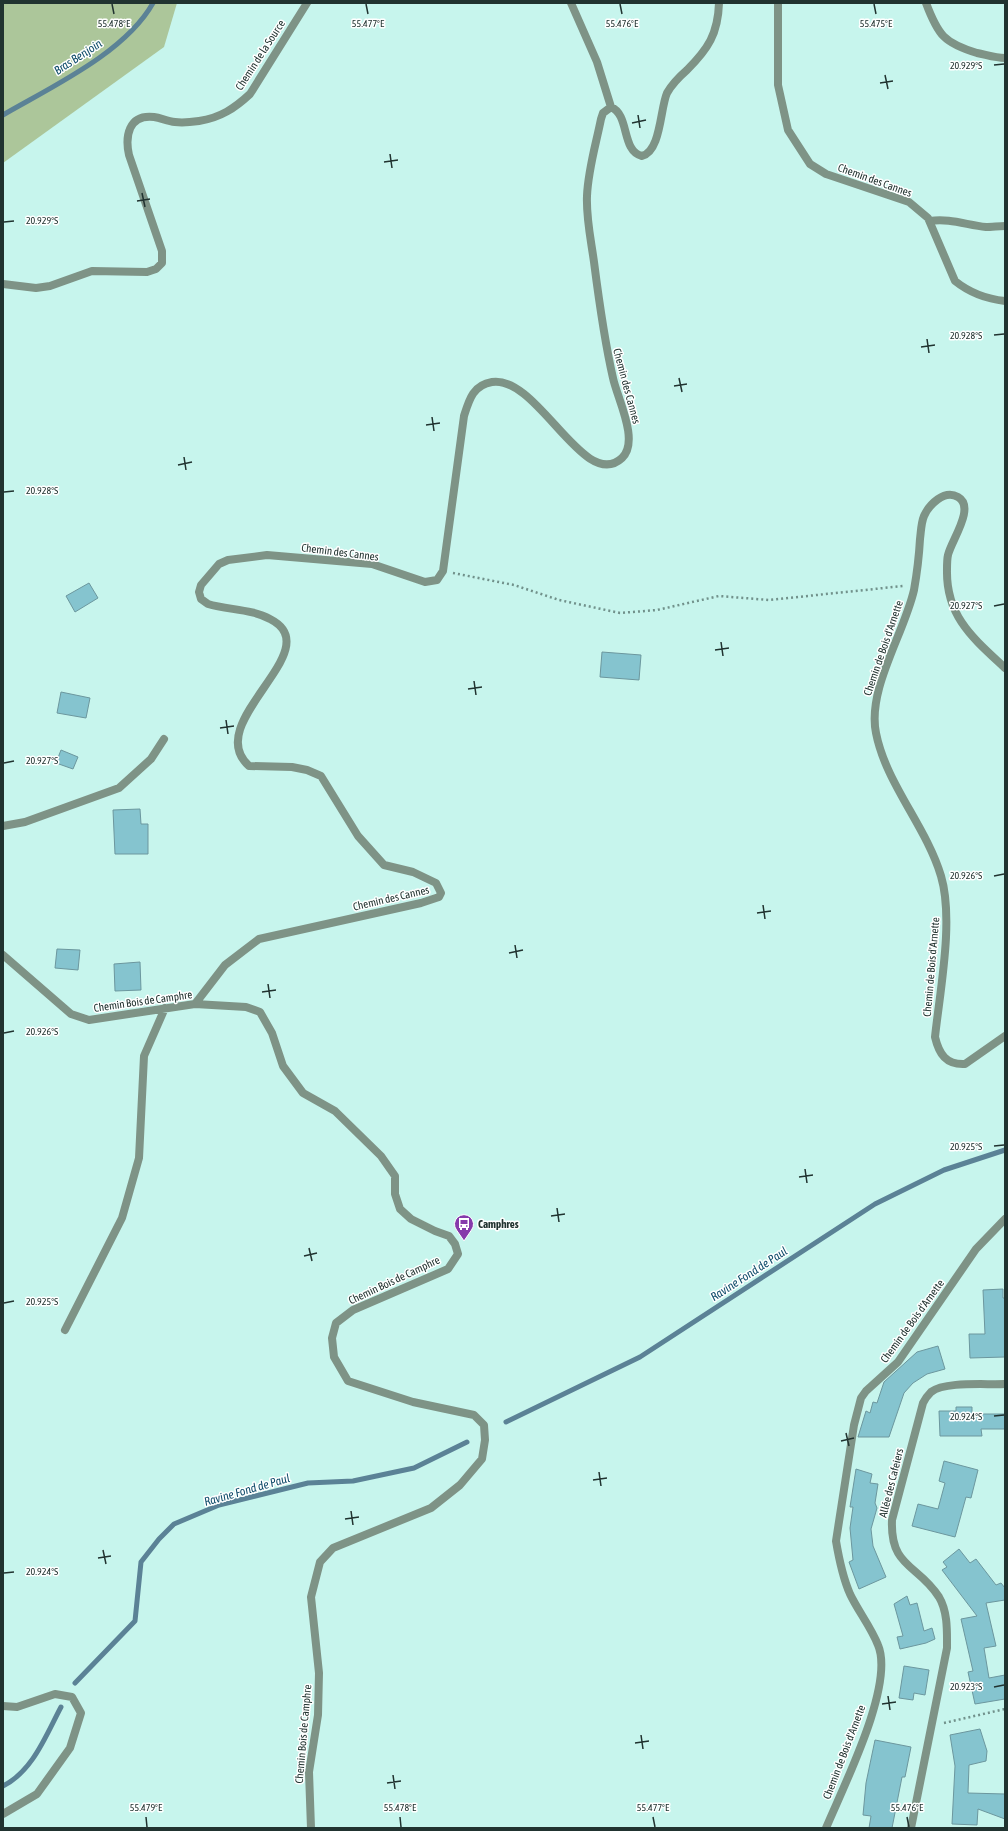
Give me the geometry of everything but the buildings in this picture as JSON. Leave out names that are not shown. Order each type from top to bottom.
[{"type":"street","name":"Chemin de la Source","points":[[3,284],[36,288],[50,286],[92,271],[147,272],[156,269],[162,263],[162,251],[128,155],[126,142],[128,132],[136,121],[144,118],[152,117],[176,123],[199,121],[220,116],[238,106],[250,94],[306,3]]},
{"type":"street","points":[[571,3],[597,62],[611,107],[618,112],[633,150],[639,156],[645,156],[654,147],[665,98],[670,87],[702,54],[713,36],[719,13],[719,3]]},
{"type":"street","name":"Chemin des Cannes","points":[[778,3],[778,85],[788,130],[810,164],[826,174],[908,202],[930,221],[956,280],[963,287],[983,297],[1005,301]]},
{"type":"street","points":[[926,3],[934,24],[942,35],[956,47],[997,58],[1005,58]]},
{"type":"street","name":"Chemin des Cannes","points":[[195,1004],[225,965],[259,939],[421,903],[438,897],[441,893],[436,883],[413,872],[384,865],[358,836],[321,776],[307,770],[292,767],[249,766],[243,761],[239,753],[240,728],[246,714],[284,657],[288,642],[283,630],[270,619],[208,604],[201,599],[199,592],[201,585],[211,571],[228,560],[267,556],[372,564],[425,582],[437,580],[443,571],[464,416],[470,397],[477,388],[487,383],[498,381],[510,384],[527,394],[579,450],[591,460],[599,463],[614,463],[622,458],[628,448],[627,426],[616,391],[604,342],[587,206],[588,182],[601,119],[603,113],[611,107]]},
{"type":"street","points":[[930,221],[939,220],[987,227],[1005,226]]},
{"type":"street","name":"Chemin de Bois d'Arnette","points":[[1005,668],[968,633],[954,608],[949,593],[948,555],[964,515],[962,500],[948,496],[935,500],[923,519],[917,577],[910,608],[878,690],[874,709],[876,732],[880,750],[888,767],[926,838],[941,876],[945,894],[947,924],[935,1037],[938,1051],[950,1062],[965,1064],[1005,1036]]},
{"type":"street","points":[[3,826],[25,822],[119,788],[151,759],[164,738]]},
{"type":"street","name":"Chemin Bois de Camphre","points":[[3,955],[71,1014],[89,1020],[195,1004],[246,1007],[260,1012],[272,1033],[283,1066],[303,1093],[335,1111],[381,1156],[395,1176],[395,1194],[400,1208],[411,1219],[449,1236],[455,1244],[458,1254],[448,1269],[353,1310],[336,1323],[332,1338],[334,1357],[348,1381],[413,1402],[474,1415],[484,1425],[485,1440],[482,1459],[460,1485],[431,1508],[333,1548],[320,1562],[311,1597],[319,1673],[318,1715],[309,1772],[310,1828]]},
{"type":"street","points":[[65,1330],[122,1218],[139,1158],[144,1056],[165,1008]]},
{"type":"street","name":"Chemin de Bois d'Arnette","points":[[826,1828],[863,1741],[878,1692],[882,1668],[878,1645],[850,1593],[839,1557],[836,1541],[854,1425],[861,1398],[866,1391],[898,1362],[976,1249],[1005,1219]]},
{"type":"street","name":"Allée des Cafeiers","points":[[911,1828],[947,1648],[947,1630],[945,1614],[940,1598],[903,1561],[894,1548],[891,1534],[892,1520],[923,1402],[930,1392],[941,1387],[953,1385],[1005,1384]]},
{"type":"street","points":[[3,1706],[17,1706],[55,1694],[72,1697],[81,1714],[70,1748],[37,1794],[3,1814]]},
{"type":"path","points":[[443,571],[514,585],[559,600],[620,613],[656,610],[719,596],[769,600],[901,587],[917,577]]},
{"type":"path","points":[[932,1726],[1005,1709]]},
{"type":"green space","points":[[3,3],[177,3],[164,47],[3,163]]},
{"type":"waterway","name":"Bras Benjoin","points":[[3,115],[86,67],[106,53],[124,38],[140,21],[153,3]]},
{"type":"waterway","name":"Ravine Fond de Paul","points":[[506,1422],[640,1357],[875,1204],[944,1170],[1005,1150]]},
{"type":"waterway","name":"Ravine Fond de Paul","points":[[75,1683],[135,1621],[141,1562],[159,1539],[174,1524],[219,1505],[308,1483],[353,1481],[414,1468],[467,1442]]},
{"type":"waterway","name":"Ravine Fond de Paul","points":[[3,1786],[23,1771],[31,1762],[61,1707]]},
{"type":"place","name":"Camphres","points":[[464,1241]]}]
